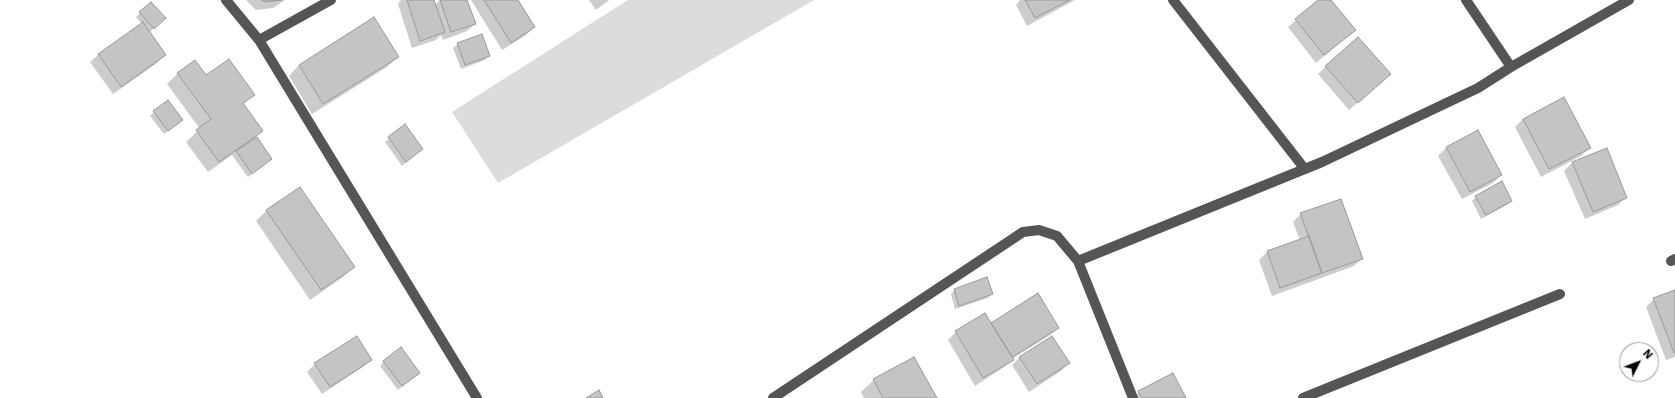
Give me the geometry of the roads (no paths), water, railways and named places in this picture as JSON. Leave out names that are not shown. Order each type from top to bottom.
[{"type":"street","points":[[226,0],[259,40],[477,398]]},
{"type":"street","points":[[259,40],[331,0]]},
{"type":"street","points":[[1173,0],[1304,168]]},
{"type":"street","points":[[1466,0],[1511,67]]},
{"type":"street","points":[[1078,261],[1304,168],[1322,162],[1478,88],[1511,67],[1629,0]]},
{"type":"street","points":[[773,398],[1023,232],[1039,230],[1057,236],[1078,261],[1133,398]]},
{"type":"street","points":[[1303,398],[1560,294]]}]
